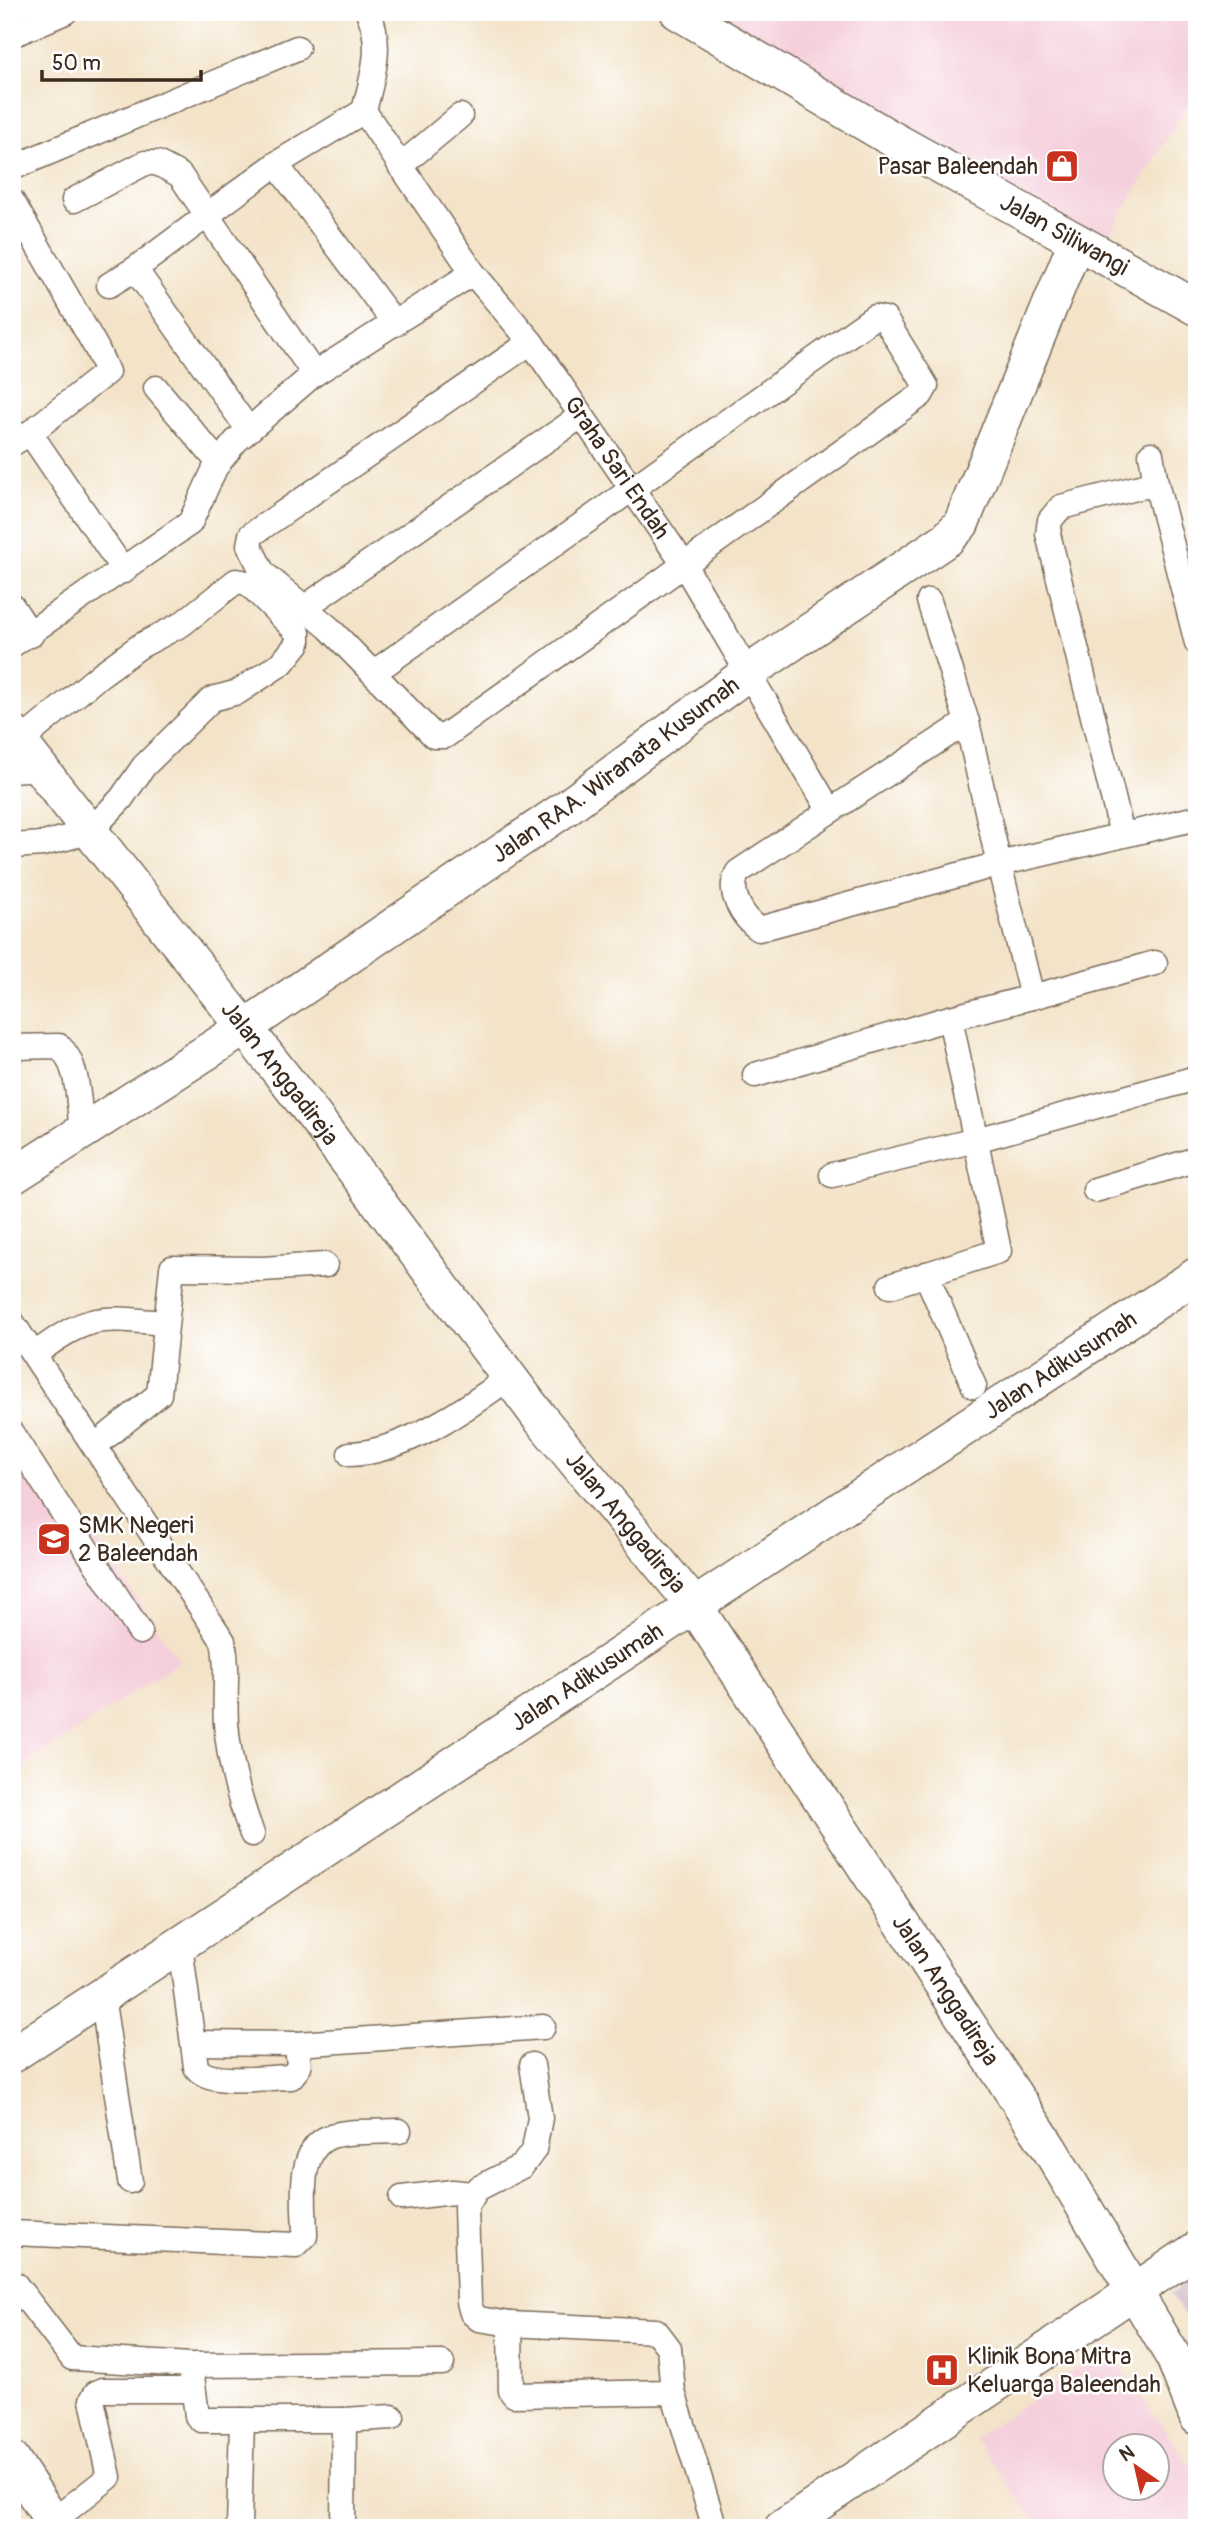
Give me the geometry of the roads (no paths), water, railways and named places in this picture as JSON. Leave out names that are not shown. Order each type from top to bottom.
[{"type":"main road","name":"Jalan Siliwangi","points":[[678,12],[1076,242],[1197,308]]},
{"type":"main road","name":"Jalan RAA. Wiranata Kusumah","points":[[12,1177],[244,1028],[576,801],[749,672],[930,552],[961,524],[1076,242]]},
{"type":"main road","name":"Jalan Anggadireja","points":[[21,753],[89,832],[308,1108],[509,1377],[694,1605],[1049,2148],[1134,2292],[1186,2368],[1197,2417]]},
{"type":"main road","name":"Jalan Adikusumah","points":[[12,2055],[1197,1275]]},
{"type":"main road","points":[[782,2528],[1197,2249]]},
{"type":"main road","points":[[12,2459],[55,2525]]},
{"type":"street","points":[[108,285],[135,269],[276,164],[364,111],[377,40],[369,12]]},
{"type":"street","points":[[12,35],[51,15]]},
{"type":"street","points":[[12,168],[297,48]]},
{"type":"street","name":"Graha Sari Endah","points":[[364,111],[473,273],[531,342],[683,564],[830,811]]},
{"type":"street","points":[[400,166],[460,116]]},
{"type":"street","points":[[74,201],[145,163],[157,163],[180,175],[314,374]]},
{"type":"street","points":[[276,164],[395,324]]},
{"type":"street","points":[[12,201],[97,349],[107,372],[21,439],[124,571]]},
{"type":"street","points":[[135,269],[248,429]]},
{"type":"street","points":[[12,606],[22,640],[124,571],[195,514],[219,463],[248,429],[314,374],[473,273]]},
{"type":"street","points":[[373,673],[631,487],[874,317],[885,319],[926,386],[926,391],[445,736],[434,736],[418,723],[373,673],[305,607],[263,573],[249,545],[251,535],[531,342]]},
{"type":"street","points":[[156,388],[219,463]]},
{"type":"street","points":[[305,607],[582,416]]},
{"type":"street","points":[[1151,454],[1156,484],[1195,632]]},
{"type":"street","points":[[1122,834],[1048,534],[1050,520],[1061,507],[1156,484]]},
{"type":"street","points":[[12,846],[43,844],[89,832],[121,799],[144,766],[212,699],[238,692],[282,663],[298,643],[298,633],[292,624],[248,583],[236,581],[182,624],[140,646],[100,675],[21,753]]},
{"type":"street","points":[[929,601],[967,722],[1032,997]]},
{"type":"street","points":[[967,722],[738,872],[734,878],[735,891],[742,914],[760,929],[999,864],[1197,818]]},
{"type":"street","points":[[755,1074],[1155,962]]},
{"type":"street","points":[[890,1286],[999,1251],[950,1018]]},
{"type":"street","points":[[12,1047],[59,1046],[68,1054],[72,1064],[82,1131]]},
{"type":"street","points":[[832,1175],[976,1140],[1189,1080]]},
{"type":"street","points":[[1095,1190],[1197,1159]]},
{"type":"street","points":[[96,1445],[159,1394],[170,1269],[174,1266],[262,1269],[325,1265]]},
{"type":"street","points":[[926,1275],[974,1386]]},
{"type":"street","points":[[35,1354],[70,1328],[93,1320],[164,1323]]},
{"type":"street","points":[[12,1322],[96,1445],[223,1641],[228,1661],[226,1725],[240,1800],[252,1834]]},
{"type":"street","points":[[350,1454],[371,1454],[400,1445],[509,1377]]},
{"type":"street","points":[[12,1434],[140,1632]]},
{"type":"street","points":[[180,1945],[195,2043],[195,2067],[200,2073],[212,2079],[291,2077],[299,2067],[297,2045]]},
{"type":"street","points":[[102,1996],[130,2181]]},
{"type":"street","points":[[195,2043],[297,2045],[543,2027]]},
{"type":"street","points":[[402,2198],[453,2192],[471,2194],[522,2166],[534,2150],[540,2118],[532,2065]]},
{"type":"street","points":[[12,2233],[296,2245],[305,2236],[306,2168],[314,2149],[330,2136],[399,2131]]},
{"type":"street","points":[[471,2194],[466,2207],[469,2302],[472,2313],[479,2319],[510,2324],[656,2330],[669,2348],[673,2392],[715,2528]]},
{"type":"street","points":[[13,2283],[72,2358],[191,2365],[442,2363]]},
{"type":"street","points":[[510,2324],[511,2391],[514,2395],[673,2392]]},
{"type":"street","points":[[191,2365],[197,2416],[201,2420],[344,2420],[392,2417]]},
{"type":"street","points":[[55,2525],[109,2477],[92,2400],[96,2393],[103,2390],[194,2390]]},
{"type":"street","points":[[239,2528],[242,2420]]},
{"type":"street","points":[[343,2528],[344,2420]]},
{"type":"place","name":"Pasar Baleendah","points":[[1062,166]]},
{"type":"place","name":"SMK Negeri 2 Baleendah","points":[[54,1539]]},
{"type":"place","name":"Klinik Bona Mitra Keluarga Baleendah","points":[[942,2370]]}]
